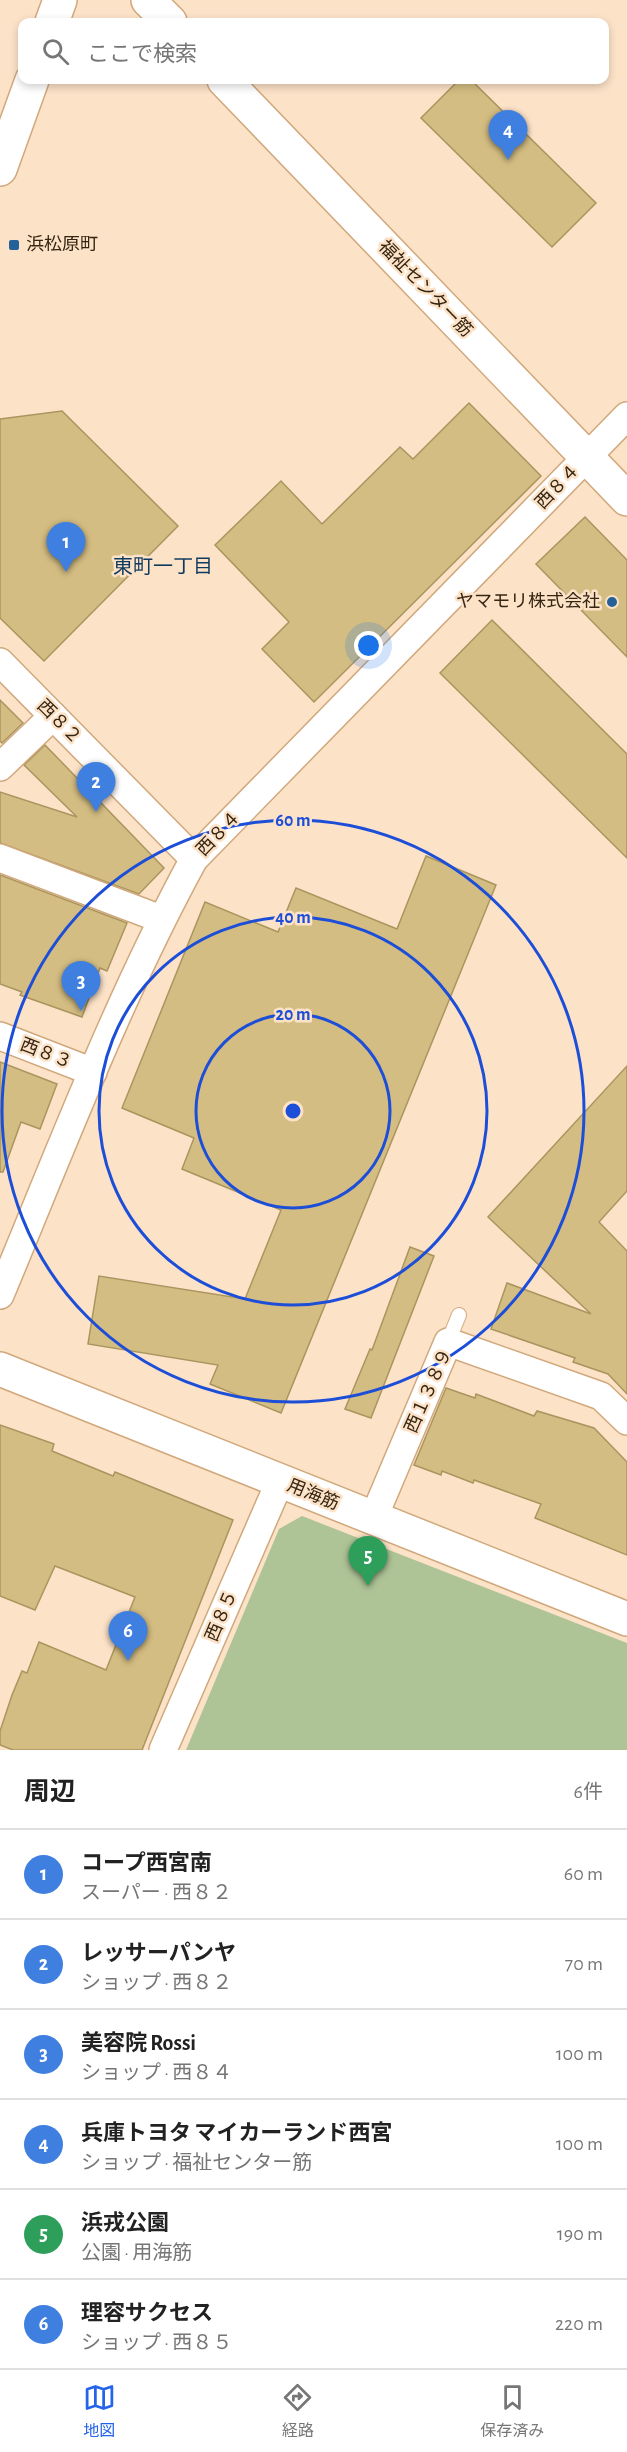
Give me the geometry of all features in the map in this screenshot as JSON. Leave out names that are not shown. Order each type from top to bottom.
[{"type":"street","points":[[53,18],[60,0]]},
{"type":"street","points":[[148,0],[166,18]]},
{"type":"street","points":[[0,169],[31,84]]},
{"type":"street","name":"福祉センター筋","points":[[228,84],[627,499]]},
{"type":"street","name":"西８４","points":[[0,1295],[93,1072],[162,919],[194,859],[627,416]]},
{"type":"street","name":"西８２","points":[[0,662],[194,859]]},
{"type":"street","points":[[0,767],[53,716]]},
{"type":"street","points":[[0,858],[162,919]]},
{"type":"street","name":"西８３","points":[[0,1036],[93,1072]]},
{"type":"street","name":"西１３８９","points":[[373,1519],[448,1342],[601,1396],[627,1421]]},
{"type":"street","name":"用海筋","points":[[0,1369],[627,1619]]},
{"type":"street","name":"西８５","points":[[163,1750],[280,1481]]},
{"type":"lane","points":[[448,1342],[459,1315]]},
{"type":"green space","points":[[302,1516],[627,1643],[627,1750],[186,1750],[279,1529]]},
{"type":"building","points":[[455,84],[475,84],[596,203],[552,247],[421,118]]},
{"type":"building","points":[[469,403],[541,476],[314,702],[262,649],[289,622],[215,545],[281,481],[322,524],[400,447],[413,459]]},
{"type":"building","points":[[62,411],[178,526],[44,661],[0,618],[0,419]]},
{"type":"building","points":[[585,517],[627,560],[627,657],[536,564]]},
{"type":"building","points":[[492,620],[627,754],[627,858],[440,673]]},
{"type":"building","points":[[0,700],[23,723],[2,743],[0,741]]},
{"type":"building","points":[[45,745],[164,868],[139,894],[0,843],[0,792],[77,817],[24,765]]},
{"type":"building","points":[[426,856],[496,885],[281,1413],[210,1384],[218,1365],[88,1344],[99,1276],[245,1299],[281,1210],[182,1169],[194,1138],[122,1108],[205,902],[278,932],[296,888],[397,929]]},
{"type":"building","points":[[0,875],[127,923],[107,971],[100,968],[82,1017],[20,995],[22,992],[0,984]]},
{"type":"building","points":[[0,1062],[57,1084],[40,1129],[21,1122],[3,1172],[0,1172]]},
{"type":"building","points":[[627,1066],[627,1191],[599,1222],[627,1251],[627,1394],[608,1374],[573,1362],[575,1358],[491,1329],[507,1283],[591,1314],[488,1217]]},
{"type":"building","points":[[410,1247],[434,1256],[371,1418],[345,1409],[370,1349],[372,1350]]},
{"type":"building","points":[[446,1388],[475,1398],[476,1394],[534,1416],[537,1411],[594,1428],[627,1462],[627,1555],[535,1518],[541,1504],[474,1480],[473,1483],[442,1471],[441,1475],[414,1465]]},
{"type":"building","points":[[0,1425],[54,1444],[52,1451],[113,1476],[115,1472],[233,1520],[142,1750],[13,1750],[0,1745],[0,1731],[12,1695],[22,1671],[27,1673],[39,1642],[106,1670],[135,1597],[55,1566],[35,1610],[0,1596]]},
{"type":"place","name":"兵庫トヨタ マイカーランド西宮","points":[[508,160]]},
{"type":"place","name":"浜松原町","points":[[14,245]]},
{"type":"place","name":"コープ西宮南","points":[[66,572]]},
{"type":"place","name":"ヤマモリ株式会社","points":[[612,602]]},
{"type":"place","name":"レッサーパンヤ","points":[[96,812]]},
{"type":"place","name":"美容院 Rossi","points":[[81,1011]]},
{"type":"place","name":"浜戎公園","points":[[368,1586]]},
{"type":"place","name":"理容サクセス","points":[[128,1661]]},
{"type":"district","name":"東町一丁目","points":[[163,567]]}]
